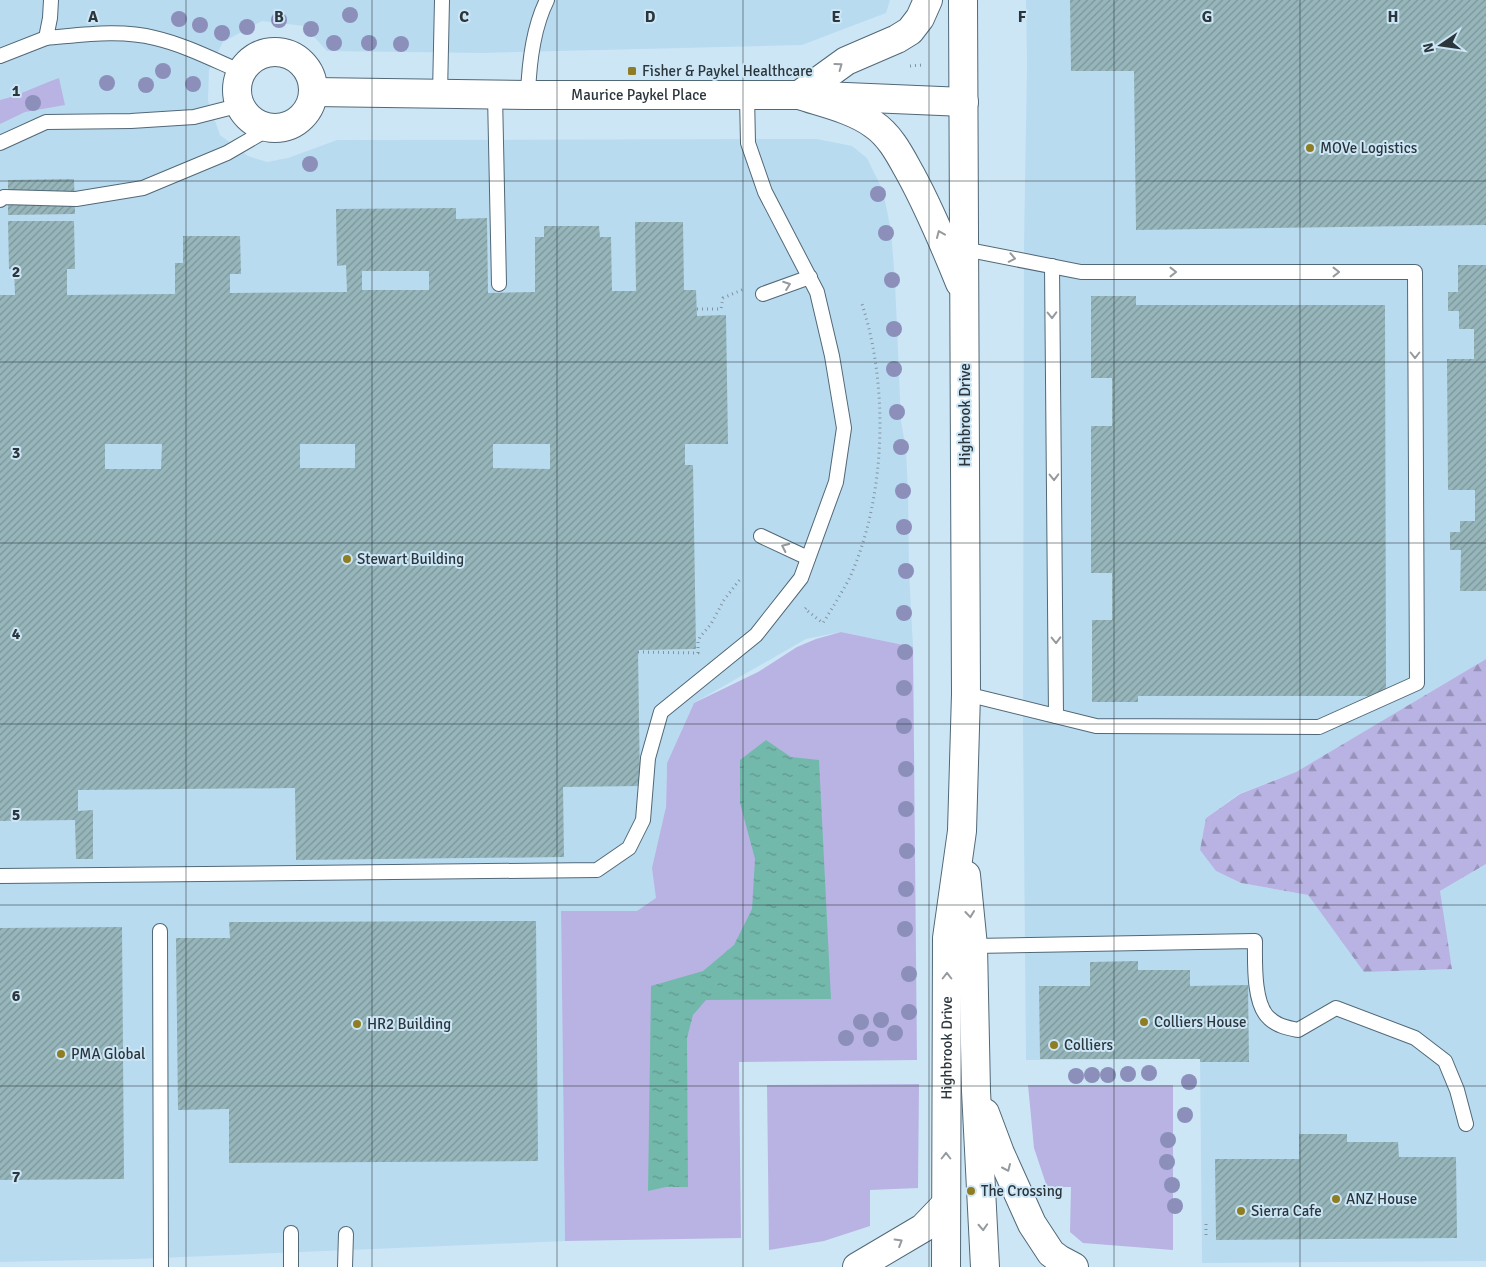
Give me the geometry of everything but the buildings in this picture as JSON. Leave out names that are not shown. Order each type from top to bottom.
[{"type":"main road","points":[[799,95],[846,61],[910,31],[920,18],[928,0]]},
{"type":"main road","name":"Highbrook Drive","points":[[946,1267],[947,938],[962,831],[966,694],[963,0]]},
{"type":"main road","points":[[278,52],[292,56],[304,65],[311,77],[314,92],[311,104],[304,115],[294,123],[282,128],[270,128],[258,124],[248,116],[241,105],[238,95],[238,83],[242,72],[251,61],[264,54],[278,52]]},
{"type":"main road","name":"Maurice Paykel Place","points":[[314,92],[495,95],[799,95],[964,102]]},
{"type":"main road","points":[[799,95],[861,116],[888,136],[904,161],[928,207],[965,296]]},
{"type":"main road","name":"Highbrook Drive","points":[[962,831],[973,946],[976,1091],[985,1267]]},
{"type":"main road","points":[[976,1091],[1000,1153],[1032,1224],[1051,1253],[1074,1267]]},
{"type":"main road","points":[[857,1267],[923,1228],[945,1205]]},
{"type":"lane","points":[[46,38],[50,18],[50,0]]},
{"type":"lane","points":[[440,94],[442,0]]},
{"type":"lane","points":[[528,95],[528,76],[534,43],[540,15],[547,0]]},
{"type":"lane","points":[[0,56],[46,38],[133,34],[155,38],[242,72]]},
{"type":"lane","points":[[495,95],[499,284]]},
{"type":"lane","points":[[0,876],[597,870],[629,848],[643,820],[648,758],[661,712],[756,635],[801,578],[836,482],[844,428],[832,356],[817,292],[765,192],[750,151],[748,143],[747,96]]},
{"type":"lane","points":[[0,142],[46,122],[131,121],[194,117],[241,105]]},
{"type":"lane","points":[[0,200],[4,197],[76,198],[143,188],[226,153],[270,128]]},
{"type":"lane","points":[[964,249],[1081,272],[1415,272],[1417,683],[1319,727],[1096,726],[966,694]]},
{"type":"lane","points":[[1052,266],[1056,716]]},
{"type":"lane","points":[[764,294],[810,277]]},
{"type":"lane","points":[[761,536],[808,558]]},
{"type":"lane","points":[[160,931],[161,1267]]},
{"type":"lane","points":[[973,946],[1255,942],[1255,975],[1260,1003],[1268,1018],[1283,1027],[1298,1030],[1336,1008],[1415,1038],[1446,1061],[1457,1090],[1466,1124]]},
{"type":"lane","points":[[291,1234],[291,1267]]},
{"type":"lane","points":[[345,1267],[346,1234]]},
{"type":"path","points":[[910,66],[922,65]]},
{"type":"path","points":[[823,623],[850,576],[858,554],[867,524],[880,450],[880,404],[875,362],[870,328],[862,304]]},
{"type":"path","points":[[638,652],[698,652],[700,637],[741,578]]},
{"type":"path","points":[[1206,1224],[1206,1236]]},
{"type":"shaded area","points":[[0,0],[890,0],[886,13],[802,45],[483,53],[327,51],[304,26],[262,21],[223,42],[209,70],[208,101],[220,135],[248,156],[267,162],[288,158],[337,140],[817,139],[852,146],[867,158],[883,191],[891,231],[895,281],[901,421],[906,449],[913,647],[841,632],[806,639],[694,703],[667,763],[663,911],[561,911],[565,1241],[134,1259],[0,1262]]},
{"type":"shaded area","points":[[1026,0],[1486,0],[1486,659],[1296,772],[1239,794],[1206,818],[1216,871],[1241,883],[1308,895],[1365,972],[1440,891],[1486,864],[1486,1261],[1202,1263],[1200,1059],[1026,1060],[1023,727]]},
{"type":"green space","points":[[59,78],[65,105],[25,112],[0,124],[0,100]]},
{"type":"green space","points":[[841,632],[913,647],[917,1060],[739,1062],[741,1238],[565,1241],[561,911],[637,911],[656,898],[652,868],[666,807],[667,763],[694,703],[758,672],[797,647]]},
{"type":"green space","points":[[1486,659],[1486,864],[1440,891],[1452,969],[1364,972],[1308,895],[1241,883],[1216,871],[1200,850],[1206,818],[1240,794],[1296,772]]},
{"type":"green space","points":[[919,1084],[918,1188],[870,1190],[870,1226],[824,1241],[769,1250],[767,1085]]},
{"type":"green space","points":[[1028,1085],[1173,1085],[1173,1250],[1083,1243],[1070,1232],[1071,1187],[1047,1187],[1034,1148]]},
{"type":"water","points":[[766,740],[791,757],[819,760],[831,999],[706,1000],[693,1015],[687,1038],[688,1187],[666,1187],[648,1191],[651,986],[703,971],[734,945],[752,909],[755,859],[740,803],[740,760]]},
{"type":"place","name":"Fisher & Paykel Healthcare","points":[[632,71]]},
{"type":"place","name":"MOVe Logistics","points":[[1310,148]]},
{"type":"place","name":"Stewart Building","points":[[347,559]]},
{"type":"place","name":"Colliers House","points":[[1144,1022]]},
{"type":"place","name":"HR2 Building","points":[[357,1024]]},
{"type":"place","name":"Colliers","points":[[1054,1045]]},
{"type":"place","name":"PMA Global","points":[[61,1054]]},
{"type":"place","name":"The Crossing","points":[[971,1191]]},
{"type":"place","name":"ANZ House","points":[[1336,1199]]},
{"type":"place","name":"Sierra Cafe","points":[[1241,1211]]}]
